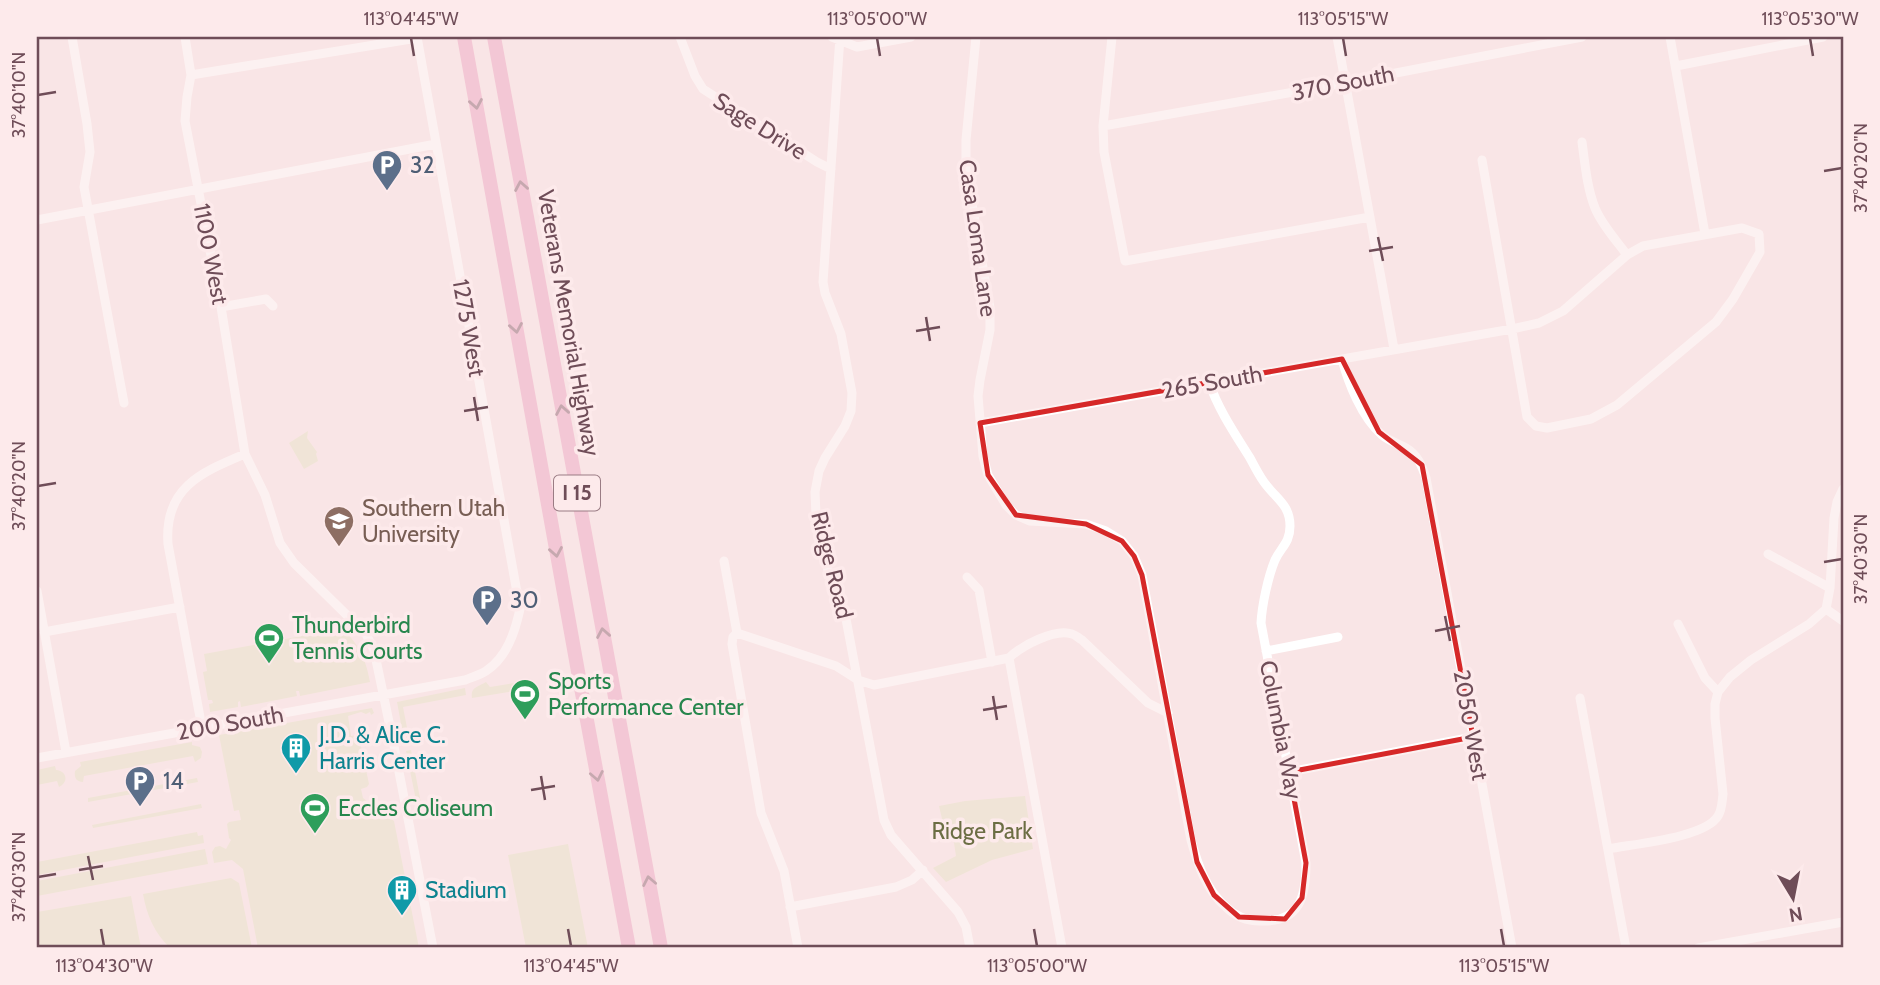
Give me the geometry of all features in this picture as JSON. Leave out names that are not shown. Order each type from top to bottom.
[{"type":"highway","name":"I 15","points":[[464,37],[629,948]]},
{"type":"highway","name":"Veterans Memorial Highway","points":[[494,37],[661,948]]},
{"type":"street","points":[[72,37],[90,152],[84,187],[124,403]]},
{"type":"street","name":"1100 West","points":[[185,37],[191,75],[185,121],[221,307],[245,454],[265,495],[281,543],[295,563],[359,627],[376,656],[433,948]]},
{"type":"street","name":"Sage Drive","points":[[680,37],[703,89],[831,169]]},
{"type":"street","points":[[837,38],[857,47],[911,37]]},
{"type":"street","name":"Casa Loma Lane","points":[[976,37],[965,169],[990,308],[990,330],[979,388],[983,456],[988,475],[1006,505],[1016,515],[1030,521],[1086,524],[1106,531],[1122,541],[1134,556],[1142,575],[1197,862]]},
{"type":"street","points":[[1112,37],[1103,126],[1104,152],[1125,261],[1370,218]]},
{"type":"street","points":[[1337,37],[1394,349]]},
{"type":"street","name":"370 South","points":[[1103,126],[1582,37]]},
{"type":"street","points":[[1670,37],[1705,234]]},
{"type":"street","points":[[1676,66],[1823,37]]},
{"type":"street","points":[[191,75],[417,38]]},
{"type":"street","name":"1275 West","points":[[417,38],[520,609],[516,630],[499,659],[486,671],[466,680]]},
{"type":"street","name":"Ridge Road","points":[[837,38],[824,282],[825,293],[841,334],[852,393],[851,411],[845,426],[818,471],[816,515],[827,566],[846,619],[884,820],[891,835],[958,912],[966,926],[970,948]]},
{"type":"street","points":[[1482,160],[1527,417],[1536,426],[1547,428],[1591,419],[1617,405],[1716,321],[1733,299],[1760,252],[1759,234],[1742,228],[1643,246],[1627,254],[1595,209],[1582,142]]},
{"type":"street","points":[[37,220],[436,144]]},
{"type":"street","name":"265 South","points":[[980,423],[1539,323],[1563,311],[1627,254]]},
{"type":"street","points":[[221,307],[266,299],[273,306]]},
{"type":"street","name":"2050 West","points":[[1342,359],[1347,378],[1360,404],[1379,432],[1394,443],[1407,448],[1422,464],[1512,948]]},
{"type":"street","name":"Columbia Way","points":[[1197,862],[1214,895],[1239,917],[1272,922],[1285,919],[1296,910],[1302,898],[1306,882],[1306,863],[1261,623],[1262,606],[1276,559],[1285,547],[1290,518],[1287,507],[1267,486],[1214,398],[1209,382]]},
{"type":"street","points":[[202,728],[166,527],[169,513],[179,495],[198,476],[245,454]]},
{"type":"street","points":[[1608,849],[1693,833],[1707,827],[1717,818],[1723,794],[1715,718],[1718,692],[1730,677],[1751,660],[1809,624],[1826,609],[1830,588],[1834,518],[1843,489]]},
{"type":"street","points":[[1768,554],[1830,588]]},
{"type":"street","points":[[724,561],[737,633]]},
{"type":"street","points":[[967,578],[979,590],[992,662]]},
{"type":"street","points":[[37,591],[66,752]]},
{"type":"street","points":[[44,632],[180,607]]},
{"type":"street","points":[[1826,609],[1843,621]]},
{"type":"street","points":[[1678,624],[1705,678],[1718,692]]},
{"type":"street","points":[[737,633],[836,666],[858,680],[874,685],[1010,658],[1018,649],[1052,635],[1072,634],[1082,640],[1148,703],[1168,713]]},
{"type":"street","points":[[737,633],[732,644],[761,813],[785,871],[798,948]]},
{"type":"street","points":[[1266,651],[1338,637]]},
{"type":"street","points":[[1010,658],[1062,948]]},
{"type":"street","name":"200 South","points":[[37,758],[466,680]]},
{"type":"street","points":[[1580,698],[1626,948]]},
{"type":"street","points":[[1289,772],[1473,737]]},
{"type":"street","points":[[790,907],[896,887],[912,880],[923,870]]},
{"type":"street","points":[[1698,948],[1843,922]]},
{"type":"highlighted area","points":[[1342,359],[1379,432],[1422,465],[1473,737],[1289,772],[1306,863],[1302,898],[1285,919],[1239,917],[1214,895],[1197,862],[1142,575],[1134,556],[1122,541],[1086,524],[1016,515],[988,475],[980,423]]},
{"type":"green space","points":[[308,431],[307,438],[317,452],[318,461],[304,469],[289,443]]},
{"type":"green space","name":"Thunderbird Tennis Courts","points":[[336,622],[359,649],[370,682],[300,696],[299,691],[296,691],[297,696],[241,707],[240,701],[238,707],[210,712],[209,704],[213,703],[208,700],[203,672],[207,671],[204,654],[329,631]]},
{"type":"green space","points":[[527,681],[532,688],[472,698],[473,689],[486,682],[490,687]]},
{"type":"green space","points":[[465,688],[466,695],[403,707],[409,738],[404,740],[397,702]]},
{"type":"green space","name":"Eccles Coliseum","points":[[372,708],[374,713],[371,715],[370,712],[361,712],[348,716],[351,736],[359,735],[364,762],[357,763],[357,766],[365,765],[369,784],[361,789],[363,798],[394,821],[419,948],[258,948],[243,869],[232,860],[214,863],[212,852],[215,847],[226,849],[231,840],[227,824],[241,820],[239,810],[234,811],[219,735]]},
{"type":"green space","points":[[192,742],[192,745],[200,747],[202,752],[201,758],[195,762],[193,756],[84,776],[83,782],[75,777],[75,771],[81,766],[80,762]]},
{"type":"green space","points":[[411,750],[422,809],[418,810],[406,751]]},
{"type":"green space","points":[[55,766],[65,777],[62,785],[59,787],[57,781],[37,785],[37,770]]},
{"type":"green space","points":[[197,778],[198,782],[88,802],[88,798]]},
{"type":"green space","name":"Ridge Park","points":[[1025,796],[1033,849],[992,860],[946,882],[933,868],[956,856],[954,843],[943,823],[939,806]]},
{"type":"green space","points":[[201,804],[202,808],[93,828],[92,825]]},
{"type":"green space","points":[[197,832],[198,836],[203,835],[204,843],[37,875],[37,862]]},
{"type":"green space","points":[[568,844],[588,948],[526,948],[508,855]]},
{"type":"green space","points":[[205,849],[208,864],[37,896],[37,881]]},
{"type":"green space","points":[[231,878],[239,883],[252,948],[170,948],[152,923],[143,894]]},
{"type":"green space","points":[[131,896],[141,948],[37,948],[37,912]]},
{"type":"place","name":"32","points":[[387,192]]},
{"type":"place","name":"Southern Utah University","points":[[339,548]]},
{"type":"place","name":"30","points":[[487,627]]},
{"type":"place","name":"Thunderbird Tennis Courts","points":[[269,665]]},
{"type":"place","name":"Sports Performance Center","points":[[525,721]]},
{"type":"place","name":"J.D. & Alice C. Harris Center","points":[[296,775]]},
{"type":"place","name":"14","points":[[140,808]]},
{"type":"place","name":"Eccles Coliseum","points":[[315,835]]},
{"type":"place","name":"Stadium","points":[[402,917]]}]
